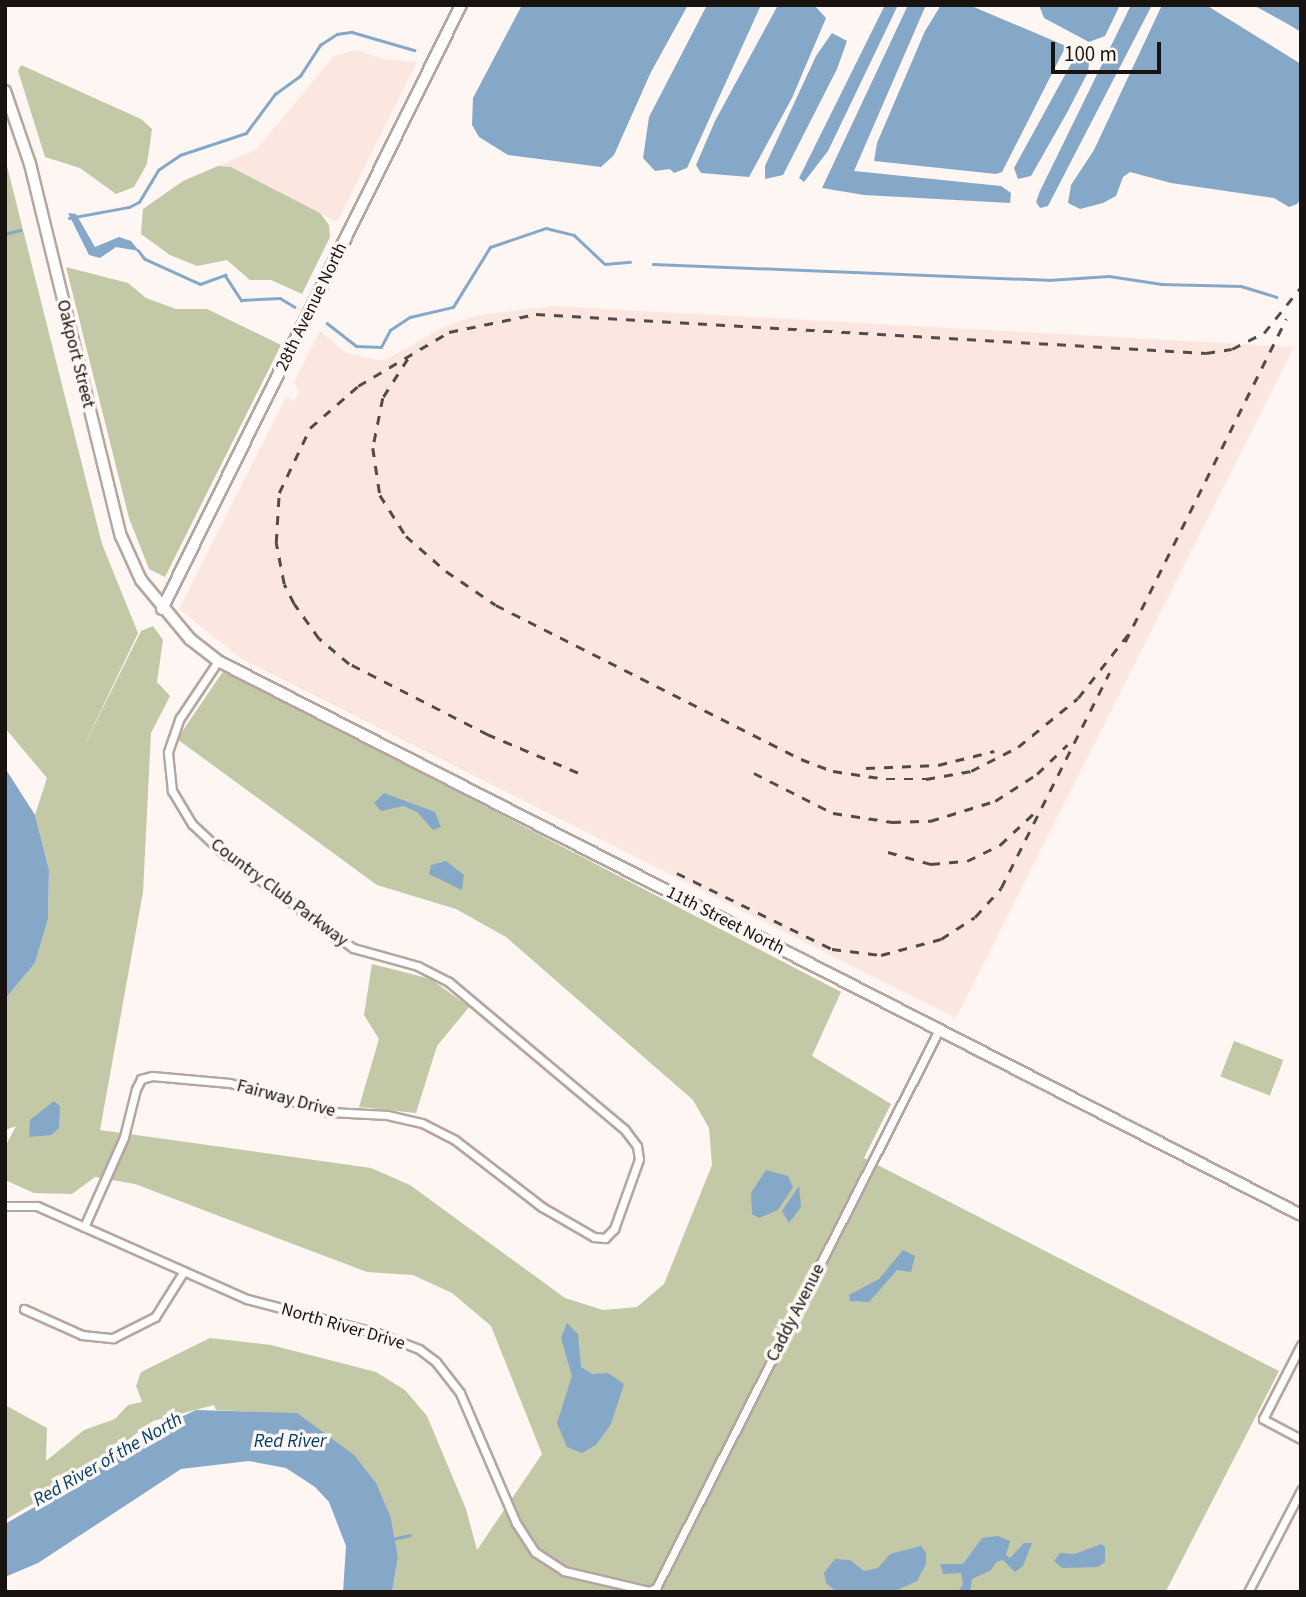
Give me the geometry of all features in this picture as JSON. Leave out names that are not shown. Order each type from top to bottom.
[{"type":"street","name":"28th Avenue North","points":[[162,609],[461,5]]},
{"type":"street","name":"Oakport Street","points":[[5,91],[30,164],[121,536],[141,580],[162,609]]},
{"type":"street","name":"11th Street North","points":[[162,609],[218,661],[1301,1215]]},
{"type":"street","name":"Country Club Parkway","points":[[218,661],[172,734],[168,772],[183,810],[223,853],[353,948],[418,966],[449,982],[633,1138],[639,1159],[635,1174],[614,1229],[605,1238]]},
{"type":"street","name":"Caddy Avenue","points":[[660,1590],[939,1030]]},
{"type":"street","name":"Fairway Drive","points":[[84,1227],[120,1146],[141,1080],[152,1076],[230,1083],[330,1112],[395,1116],[422,1123],[455,1140],[542,1207],[594,1237],[605,1238]]},
{"type":"street","name":"North River Drive","points":[[5,1206],[37,1206],[263,1305],[377,1333],[419,1349],[436,1362],[460,1393],[516,1523],[535,1552],[564,1571],[649,1591],[660,1590]]},
{"type":"street","points":[[24,1309],[82,1335],[113,1338],[155,1317],[184,1271]]},
{"type":"street","points":[[1301,1345],[1263,1419],[1301,1439]]},
{"type":"street","points":[[1248,1592],[1301,1490]]},
{"type":"shaded area","points":[[356,50],[383,59],[417,62],[337,222],[231,167],[218,166],[257,149],[334,56]]},
{"type":"shaded area","points":[[553,306],[1294,347],[956,1018],[240,658],[179,609],[286,397],[294,401],[299,392],[294,382],[320,331],[346,353],[383,361],[446,326],[478,315]]},
{"type":"green space","points":[[21,65],[141,119],[152,129],[147,164],[134,187],[116,194],[80,168],[45,157],[18,71]]},
{"type":"green space","points":[[5,158],[102,544],[138,633],[81,752],[141,631],[153,626],[163,640],[157,682],[170,696],[151,733],[143,892],[100,1130],[371,1168],[410,1185],[565,1298],[603,1310],[637,1307],[664,1284],[712,1165],[709,1128],[693,1100],[506,937],[456,909],[377,885],[177,739],[224,670],[841,992],[812,1056],[891,1104],[864,1158],[1279,1371],[1166,1591],[392,1592],[398,1557],[391,1518],[297,1414],[216,1410],[214,1405],[153,1421],[83,1474],[5,1520],[5,1405],[47,1428],[46,1461],[84,1430],[115,1419],[128,1405],[142,1402],[136,1386],[141,1372],[210,1338],[271,1345],[376,1372],[405,1390],[427,1416],[466,1509],[477,1550],[542,1454],[491,1326],[452,1293],[413,1275],[367,1272],[135,1184],[95,1177],[72,1194],[34,1193],[5,1180],[5,1147],[16,1126],[5,1130],[5,999],[35,963],[48,919],[49,870],[35,815],[47,778],[5,728]]},
{"type":"green space","points":[[218,166],[231,167],[320,213],[329,225],[330,237],[302,294],[271,280],[250,280],[227,260],[197,266],[170,255],[141,234],[143,209],[183,181]]},
{"type":"green space","points":[[66,267],[128,283],[146,298],[176,309],[207,309],[281,345],[165,577],[149,569],[129,518]]},
{"type":"green space","points":[[372,964],[431,979],[469,1007],[437,1046],[416,1113],[359,1107],[379,1039],[364,1015]]},
{"type":"green space","points":[[1234,1041],[1283,1060],[1270,1095],[1220,1076]]},
{"type":"water","points":[[522,5],[688,5],[651,72],[614,155],[601,167],[508,155],[479,137],[472,125],[473,98]]},
{"type":"water","points":[[707,5],[761,5],[687,168],[674,173],[670,169],[655,171],[643,158],[649,117]]},
{"type":"water","points":[[778,5],[814,5],[826,18],[792,98],[749,177],[701,173],[696,165],[715,121]]},
{"type":"water","points":[[885,5],[898,5],[828,151],[804,182],[799,178]]},
{"type":"water","points":[[908,5],[926,5],[854,171],[1001,186],[1011,193],[1010,203],[864,195],[822,188]]},
{"type":"water","points":[[941,5],[969,5],[1066,46],[1002,172],[996,174],[874,161],[877,143],[925,31]]},
{"type":"water","points":[[1039,5],[1120,5],[1105,36],[1089,42],[1044,18]]},
{"type":"water","points":[[1131,5],[1152,5],[1048,206],[1040,208],[1036,202],[1040,191]]},
{"type":"water","points":[[1162,5],[1206,5],[1301,64],[1301,199],[1297,204],[1289,207],[1274,198],[1171,183],[1130,172],[1123,177],[1116,196],[1103,203],[1080,209],[1068,203],[1071,185],[1094,150]]},
{"type":"water","points":[[1253,5],[1301,5],[1301,32],[1286,23]]},
{"type":"water","points":[[832,33],[847,41],[837,69],[783,175],[765,179],[765,166],[816,56]]},
{"type":"water","points":[[1081,57],[1089,63],[1088,72],[1068,111],[1031,176],[1018,179],[1014,168],[1071,64]]},
{"type":"water","points":[[68,213],[76,214],[95,247],[119,237],[131,241],[139,251],[116,247],[100,258],[89,255]]},
{"type":"water","points":[[5,768],[35,815],[49,870],[48,919],[35,963],[5,999]]},
{"type":"water","points":[[384,793],[435,812],[441,827],[433,830],[417,812],[404,806],[381,811],[374,803]]},
{"type":"water","points":[[446,861],[464,875],[462,890],[429,874],[431,865]]},
{"type":"water","points":[[54,1101],[60,1106],[59,1128],[51,1135],[29,1137],[30,1120]]},
{"type":"water","points":[[766,1170],[788,1176],[793,1187],[778,1210],[759,1218],[752,1214],[751,1193]]},
{"type":"water","points":[[799,1186],[801,1207],[789,1223],[782,1211]]},
{"type":"water","points":[[903,1250],[915,1256],[911,1272],[897,1270],[869,1302],[850,1301],[849,1295],[879,1279]]},
{"type":"water","points":[[567,1323],[578,1334],[581,1367],[592,1374],[608,1373],[624,1384],[611,1424],[596,1445],[582,1453],[567,1447],[557,1423],[572,1376],[561,1338]]},
{"type":"water","name":"Red River","points":[[196,1410],[297,1413],[354,1455],[376,1483],[391,1518],[398,1557],[392,1592],[343,1592],[346,1546],[329,1502],[315,1487],[286,1468],[249,1461],[181,1469],[38,1563],[5,1577],[5,1524],[78,1482],[149,1432]]},
{"type":"water","points":[[998,1536],[1010,1541],[1006,1555],[1010,1558],[1024,1543],[1032,1543],[1023,1566],[1015,1572],[1003,1560],[996,1562],[991,1570],[972,1579],[970,1592],[958,1592],[963,1584],[961,1573],[943,1574],[940,1564],[963,1564],[982,1538]]},
{"type":"water","points":[[1101,1544],[1105,1547],[1105,1562],[1098,1567],[1062,1568],[1054,1561],[1060,1553],[1075,1554]]},
{"type":"water","points":[[921,1546],[926,1553],[926,1564],[917,1581],[893,1592],[837,1592],[826,1583],[824,1573],[835,1559],[850,1560],[864,1571],[878,1568],[890,1554]]},
{"type":"waterway","points":[[69,218],[129,207],[139,202],[158,170],[180,155],[246,133],[275,94],[300,76],[320,45],[337,34],[352,32],[414,50]]},
{"type":"waterway","points":[[327,323],[356,346],[381,347],[390,330],[410,317],[453,307],[490,247],[546,228],[574,235],[605,264],[630,262]]},
{"type":"waterway","points":[[5,234],[20,230]]},
{"type":"waterway","points":[[138,250],[145,259],[200,284],[225,275],[241,300],[280,298],[295,307]]},
{"type":"waterway","points":[[653,264],[1048,280],[1109,276],[1161,284],[1241,286],[1276,297]]},
{"type":"waterway","points":[[393,1539],[410,1535]]},
{"type":"railway","points":[[578,773],[488,735],[349,664],[319,639],[294,604],[284,584],[276,543],[279,493],[310,428],[358,386],[449,332],[536,314],[1206,353],[1232,349],[1264,333],[1301,287]]},
{"type":"railway","points":[[1125,642],[1286,319]]},
{"type":"railway","points":[[408,359],[383,398],[373,448],[380,495],[406,536],[446,571],[496,605],[801,759],[833,771],[886,779],[926,779],[971,771],[1018,747],[1078,698],[1130,632]]},
{"type":"railway","points":[[677,873],[832,949],[881,955],[941,939],[975,917],[1001,888],[1109,673]]},
{"type":"railway","points":[[754,773],[833,813],[892,822],[930,821],[995,801],[1037,774],[1067,745]]},
{"type":"railway","points":[[866,768],[938,765],[994,751]]},
{"type":"railway","points":[[888,852],[931,864],[967,861],[1000,845],[1033,814]]},
{"type":"water label","name":"Red River of the North","points":[[108,1460]]}]
